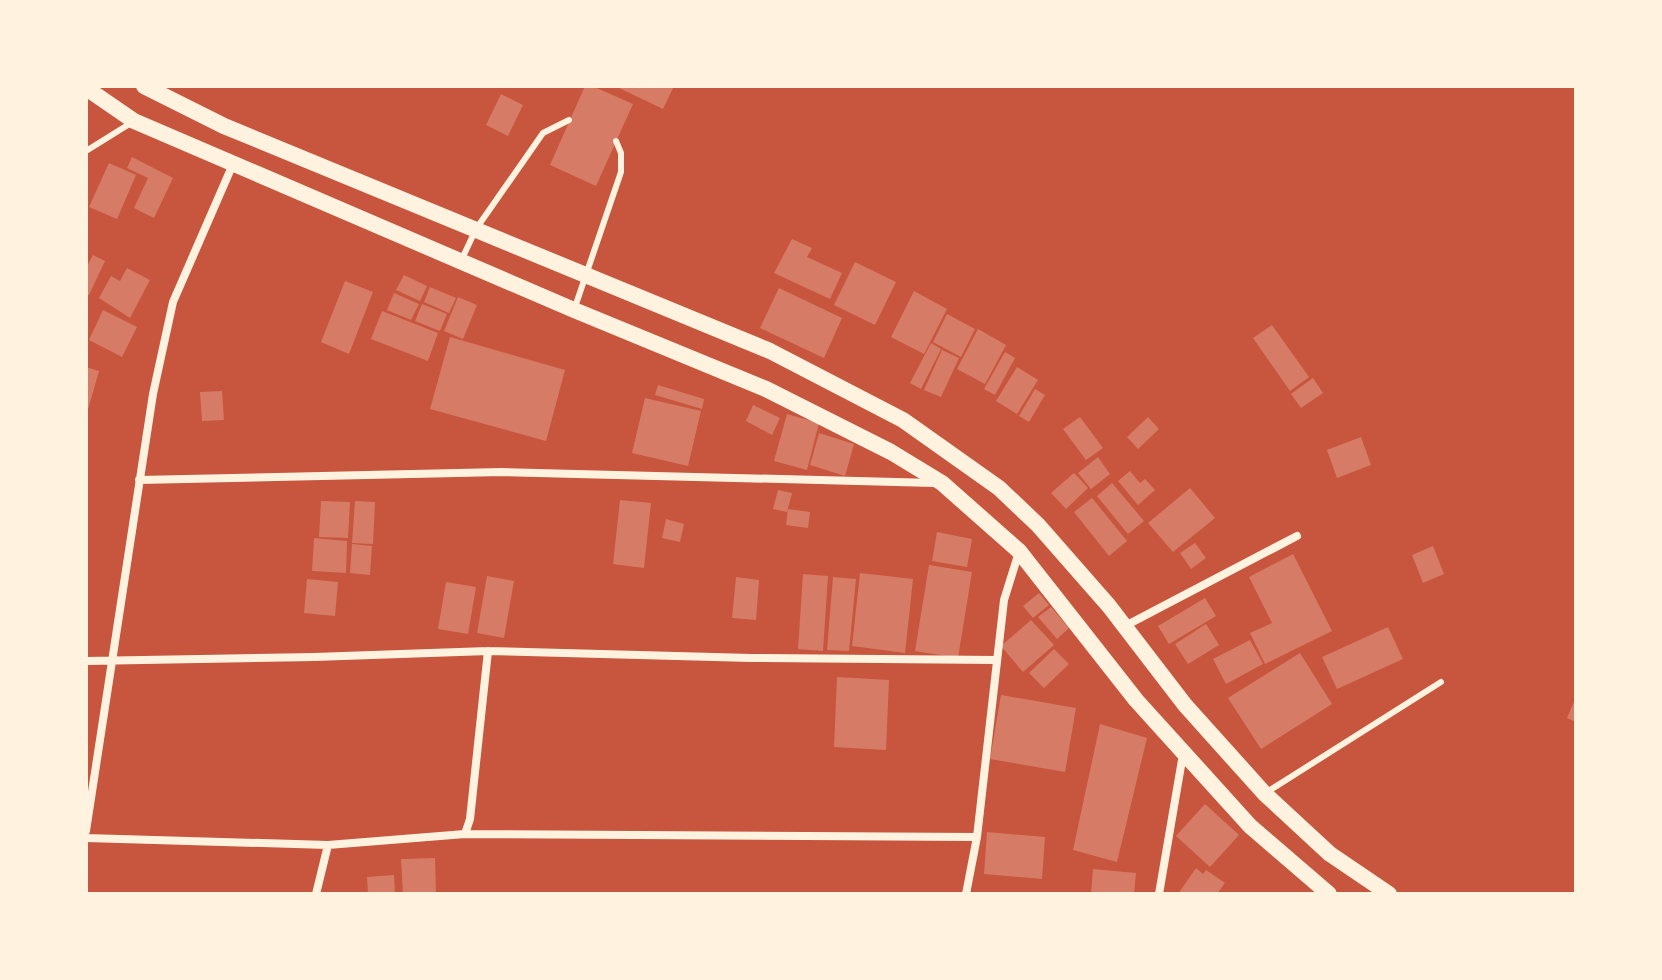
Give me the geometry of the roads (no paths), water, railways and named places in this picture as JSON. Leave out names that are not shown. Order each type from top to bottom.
[{"type":"main road","points":[[144,86],[224,126],[770,351],[903,420],[999,488],[1038,525],[1124,626],[1185,705],[1264,793],[1330,854],[1389,894]]},
{"type":"main road","points":[[86,88],[134,121],[766,389],[891,452],[942,483],[1019,551],[1136,700],[1250,826],[1329,894]]},
{"type":"street","points":[[86,831],[153,394],[173,302],[233,164]]},
{"type":"street","points":[[139,480],[502,472],[942,483]]},
{"type":"street","points":[[1124,626],[1297,536]]},
{"type":"street","points":[[966,894],[977,837],[1004,600],[1019,551]]},
{"type":"street","points":[[465,834],[470,819],[488,651]]},
{"type":"street","points":[[86,661],[488,651],[997,660]]},
{"type":"street","points":[[1159,894],[1183,753]]},
{"type":"street","points":[[86,838],[328,845],[465,834],[977,837]]},
{"type":"street","points":[[316,894],[328,845]]},
{"type":"lane","points":[[461,261],[476,229],[543,133],[569,120]]},
{"type":"lane","points":[[86,151],[134,121]]},
{"type":"lane","points":[[574,310],[621,172],[621,153],[616,141]]},
{"type":"lane","points":[[1264,793],[1441,682]]}]
